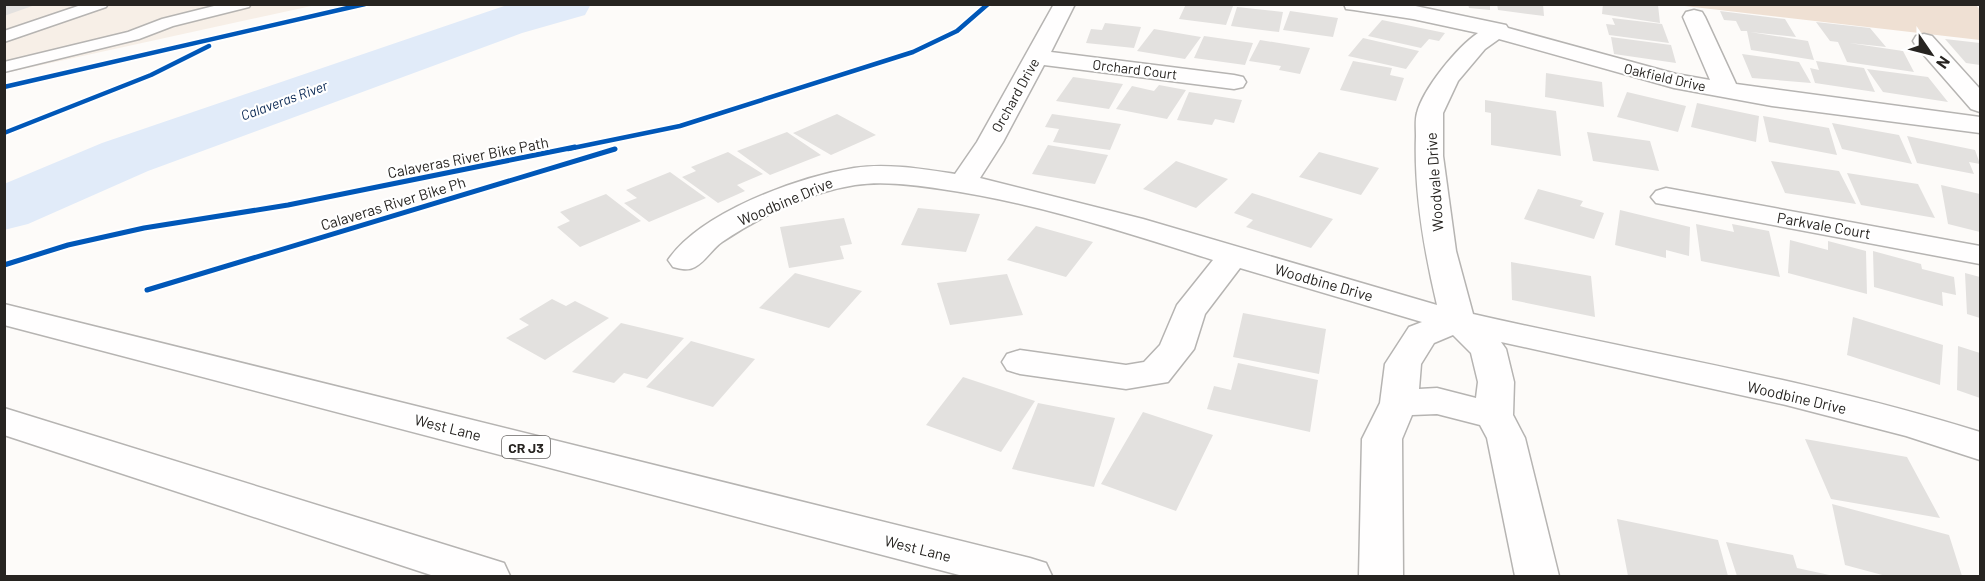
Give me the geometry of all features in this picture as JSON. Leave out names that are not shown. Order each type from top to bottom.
[{"type":"street","name":"Orchard Drive","points":[[963,183],[990,142],[1065,4]]},
{"type":"street","name":"Oakfield Drive","points":[[1354,4],[1413,12],[1498,30],[1674,81],[1727,91],[1980,125]]},
{"type":"street","points":[[1694,16],[1727,91]]},
{"type":"street","name":"Woodvale Drive","points":[[1458,321],[1440,251],[1429,156],[1430,113],[1447,79],[1477,44],[1498,30]]},
{"type":"street","points":[[1924,41],[1980,104]]},
{"type":"street","name":"Orchard Court","points":[[1036,57],[1234,82]]},
{"type":"street","points":[[1956,75],[1980,78]]},
{"type":"street","name":"Woodbine Drive","points":[[684,260],[707,238],[736,221],[837,178],[869,175],[963,183],[1121,222],[1458,321],[1844,407],[1924,427],[1980,446]]},
{"type":"street","name":"Parkvale Court","points":[[1666,196],[1980,255]]},
{"type":"street","points":[[1020,362],[1126,377],[1155,373],[1176,349],[1189,312],[1233,256]]},
{"type":"street","name":"West Lane","points":[[13,316],[1030,576]]},
{"type":"street","points":[[1381,576],[1382,439],[1399,404],[1403,364],[1421,335],[1458,321],[1488,349],[1496,382],[1494,415],[1506,438],[1537,576]]},
{"type":"street","points":[[1399,404],[1437,400],[1494,415]]},
{"type":"street","points":[[4,421],[488,576]]},
{"type":"lane","points":[[4,37],[101,4]]},
{"type":"lane","points":[[4,67],[133,36],[168,22],[244,4]]},
{"type":"shaded area","points":[[5,4],[316,5],[5,73]]},
{"type":"shaded area","points":[[1676,5],[1976,5],[1980,10],[1980,40]]},
{"type":"building","points":[[4,4],[35,4],[35,5],[4,16]]},
{"type":"building","points":[[1186,4],[1233,6],[1226,25],[1179,19]]},
{"type":"building","points":[[1468,4],[1490,4],[1490,10],[1469,8]]},
{"type":"building","points":[[1497,4],[1543,4],[1544,16],[1498,10]]},
{"type":"building","points":[[1603,4],[1658,5],[1660,23],[1602,14]]},
{"type":"building","points":[[1237,7],[1283,12],[1279,32],[1231,26]]},
{"type":"building","points":[[1290,11],[1338,18],[1333,37],[1283,30]]},
{"type":"building","points":[[1720,11],[1785,19],[1796,37],[1750,32],[1808,41],[1814,60],[1751,50],[1747,31],[1741,31],[1736,21],[1724,20]]},
{"type":"building","points":[[1612,18],[1662,24],[1669,43],[1609,35],[1606,24],[1615,25]]},
{"type":"building","points":[[1382,20],[1445,33],[1439,41],[1429,39],[1421,48],[1368,36]]},
{"type":"building","points":[[1816,22],[1870,28],[1886,47],[1849,43],[1903,51],[1914,72],[1847,62],[1838,42],[1830,41]]},
{"type":"building","points":[[1105,23],[1141,27],[1134,48],[1086,43],[1091,29],[1102,30]]},
{"type":"building","points":[[1154,29],[1201,37],[1185,59],[1137,51]]},
{"type":"building","points":[[1204,36],[1253,43],[1245,65],[1194,58]]},
{"type":"building","points":[[1611,37],[1671,45],[1676,63],[1614,54]]},
{"type":"building","points":[[1363,38],[1419,51],[1406,69],[1348,56]]},
{"type":"building","points":[[1945,39],[1980,43],[1980,65],[1966,63]]},
{"type":"building","points":[[1260,40],[1310,48],[1300,74],[1279,70],[1281,66],[1249,61]]},
{"type":"building","points":[[1742,54],[1799,62],[1811,83],[1752,78]]},
{"type":"building","points":[[1353,61],[1392,68],[1390,75],[1404,78],[1396,101],[1340,90]]},
{"type":"building","points":[[1816,61],[1864,68],[1875,92],[1815,83],[1810,68],[1819,70]]},
{"type":"building","points":[[1867,69],[1928,77],[1948,102],[1883,92]]},
{"type":"building","points":[[1546,73],[1602,82],[1604,107],[1545,97]]},
{"type":"building","points":[[1073,77],[1123,84],[1109,109],[1056,101]]},
{"type":"building","points":[[1159,85],[1186,90],[1167,119],[1116,109],[1132,86],[1154,91]]},
{"type":"building","points":[[1189,92],[1242,100],[1234,123],[1215,119],[1212,125],[1177,120]]},
{"type":"building","points":[[1627,92],[1686,106],[1678,132],[1617,117]]},
{"type":"building","points":[[1485,100],[1556,111],[1561,156],[1491,145],[1491,113],[1485,112]]},
{"type":"building","points":[[1697,103],[1759,116],[1756,142],[1691,127]]},
{"type":"building","points":[[837,114],[876,135],[831,155],[793,133]]},
{"type":"building","points":[[1052,114],[1121,124],[1110,150],[1053,142],[1059,129],[1045,127]]},
{"type":"building","points":[[1763,116],[1829,128],[1837,155],[1769,142]]},
{"type":"building","points":[[1832,123],[1899,135],[1912,164],[1842,149]]},
{"type":"building","points":[[787,132],[821,155],[770,175],[737,151]]},
{"type":"building","points":[[1587,132],[1650,141],[1659,171],[1593,161]]},
{"type":"building","points":[[1907,136],[1975,150],[1980,164],[1969,162],[1974,174],[1917,163]]},
{"type":"building","points":[[1048,145],[1108,155],[1095,184],[1032,174]]},
{"type":"building","points":[[728,152],[763,174],[737,185],[745,191],[718,203],[682,177],[696,171],[691,167]]},
{"type":"building","points":[[1319,152],[1379,168],[1361,195],[1299,177]]},
{"type":"building","points":[[1176,161],[1228,179],[1196,208],[1143,189]]},
{"type":"building","points":[[1771,161],[1839,171],[1856,204],[1785,193]]},
{"type":"building","points":[[670,172],[706,198],[649,222],[624,203],[637,198],[626,190]]},
{"type":"building","points":[[1847,173],[1918,184],[1935,218],[1861,205]]},
{"type":"building","points":[[1941,185],[1980,194],[1980,232],[1948,224]]},
{"type":"building","points":[[1538,189],[1583,201],[1580,206],[1604,213],[1594,239],[1524,219]]},
{"type":"building","points":[[1252,193],[1333,219],[1311,248],[1246,227],[1253,220],[1234,213]]},
{"type":"building","points":[[606,194],[641,221],[580,247],[557,227],[570,221],[560,212]]},
{"type":"building","points":[[918,208],[980,214],[966,252],[901,245]]},
{"type":"building","points":[[1620,210],[1690,227],[1689,256],[1666,250],[1666,258],[1615,245]]},
{"type":"building","points":[[844,218],[852,244],[840,246],[844,259],[789,268],[780,227]]},
{"type":"building","points":[[1696,224],[1734,232],[1732,224],[1769,231],[1780,277],[1701,261]]},
{"type":"building","points":[[1036,226],[1093,242],[1066,277],[1007,260]]},
{"type":"building","points":[[1790,240],[1828,250],[1828,241],[1866,251],[1867,294],[1788,273]]},
{"type":"building","points":[[1873,251],[1921,264],[1922,269],[1954,277],[1956,295],[1942,292],[1943,306],[1874,287]]},
{"type":"building","points":[[1511,262],[1591,276],[1595,317],[1512,300]]},
{"type":"building","points":[[795,273],[862,291],[829,328],[759,308]]},
{"type":"building","points":[[1965,273],[1980,277],[1980,318],[1967,314]]},
{"type":"building","points":[[1007,274],[1023,315],[950,325],[937,283]]},
{"type":"building","points":[[552,299],[566,306],[575,301],[609,318],[545,360],[506,338],[529,325],[519,319]]},
{"type":"building","points":[[1243,313],[1326,329],[1319,374],[1233,357]]},
{"type":"building","points":[[1853,317],[1943,345],[1940,385],[1847,355]]},
{"type":"building","points":[[621,323],[684,338],[647,379],[624,373],[614,383],[572,372]]},
{"type":"building","points":[[691,341],[755,359],[713,407],[646,387]]},
{"type":"building","points":[[1958,346],[1980,353],[1980,398],[1957,390]]},
{"type":"building","points":[[1238,363],[1318,380],[1310,432],[1207,409],[1214,386],[1231,390]]},
{"type":"building","points":[[963,377],[1035,401],[1001,452],[926,425]]},
{"type":"building","points":[[1038,403],[1115,418],[1094,487],[1012,469]]},
{"type":"building","points":[[1143,412],[1213,435],[1176,511],[1101,484]]},
{"type":"building","points":[[1805,439],[1907,457],[1940,518],[1831,499]]},
{"type":"building","points":[[1832,504],[1949,535],[1962,576],[1886,576],[1845,565]]},
{"type":"building","points":[[1617,519],[1718,540],[1728,576],[1628,576]]},
{"type":"building","points":[[1726,542],[1793,555],[1797,568],[1834,576],[1737,576]]},
{"type":"waterway","name":"Calaveras River","points":[[4,209],[125,157],[504,22],[567,4]]},
{"type":"cycle path","points":[[4,87],[365,4]]},
{"type":"cycle path","name":"Calaveras River Bike Path","points":[[4,265],[68,245],[144,228],[288,205],[680,126],[913,52],[957,31],[988,4]]},
{"type":"cycle path","points":[[4,133],[151,75],[209,46]]},
{"type":"cycle path","name":"Calaveras River Bike Ph","points":[[147,290],[615,149]]}]
